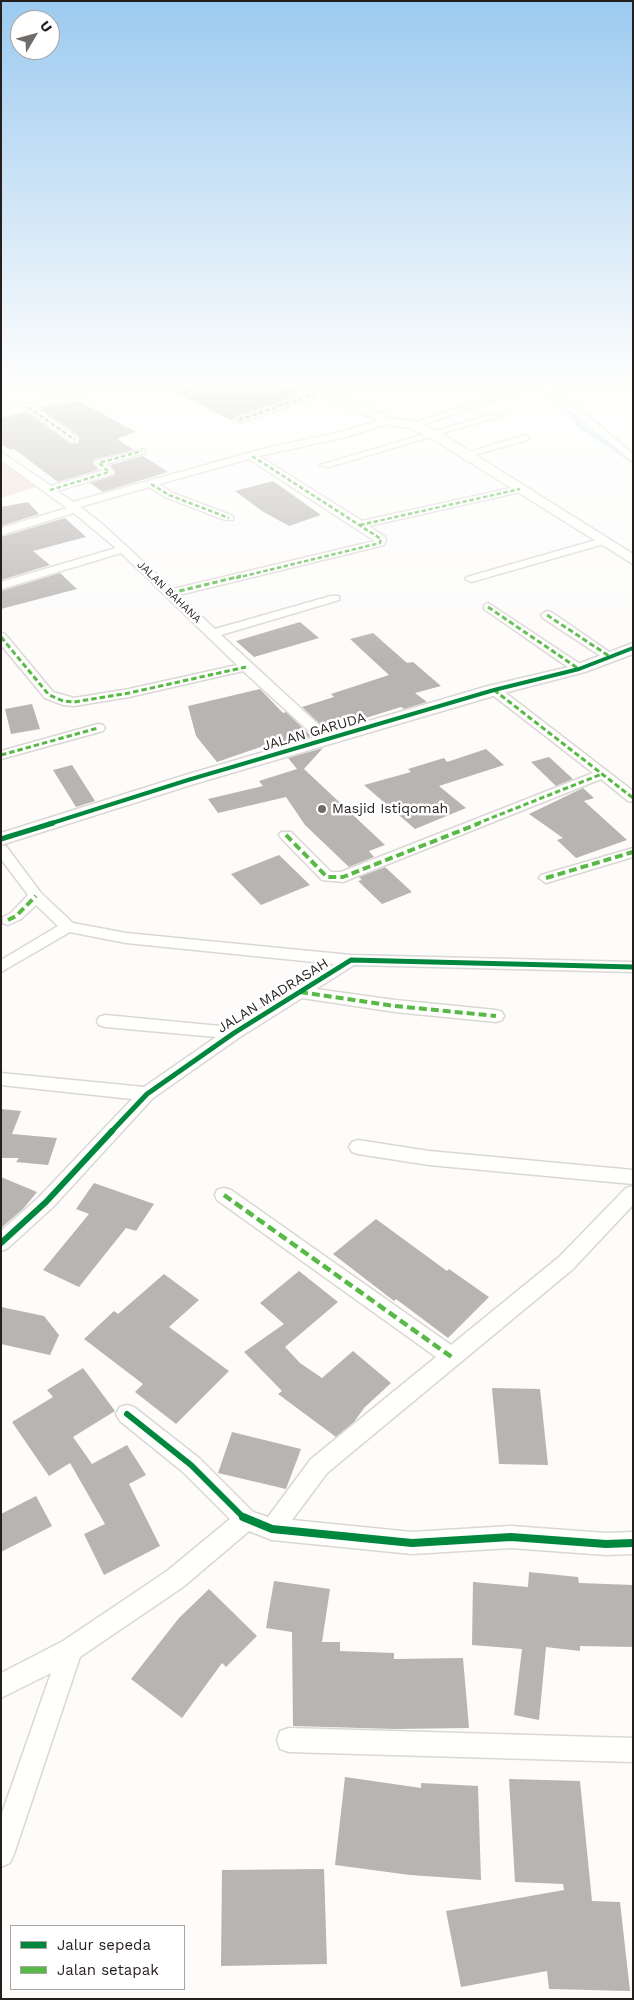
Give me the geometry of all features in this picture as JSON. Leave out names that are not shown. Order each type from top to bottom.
[{"type":"street","name":"JALAN BAHANA","points":[[27,473],[74,508],[124,549],[246,667],[327,740]]},
{"type":"street","points":[[50,490],[105,473]]},
{"type":"street","points":[[1,532],[189,473]]},
{"type":"street","points":[[171,593],[380,542],[381,539],[360,524],[280,473]]},
{"type":"street","points":[[496,473],[633,560]]},
{"type":"street","points":[[151,484],[169,495],[229,518]]},
{"type":"street","points":[[360,524],[520,489]]},
{"type":"street","points":[[470,579],[603,541]]},
{"type":"street","points":[[1,586],[124,549]]},
{"type":"street","points":[[212,634],[335,598]]},
{"type":"street","points":[[488,607],[579,669]]},
{"type":"street","points":[[547,615],[609,656]]},
{"type":"street","points":[[1,637],[49,695],[63,701],[74,702],[129,693],[246,667]]},
{"type":"street","name":"JALAN GARUDA","points":[[1,839],[188,780],[494,690],[579,669],[633,648]]},
{"type":"street","points":[[494,690],[633,798]]},
{"type":"street","points":[[1,755],[98,728]]},
{"type":"street","points":[[286,835],[327,877],[343,877],[602,774]]},
{"type":"street","points":[[1,850],[36,896],[68,927],[126,938],[352,960],[633,966]]},
{"type":"street","points":[[546,878],[633,852]]},
{"type":"street","points":[[8,920],[16,916],[36,896]]},
{"type":"street","points":[[1,967],[68,927]]},
{"type":"street","name":"JALAN MADRASAH","points":[[1,1243],[46,1202],[147,1094],[234,1033],[297,992],[352,960]]},
{"type":"street","points":[[297,992],[395,1006],[496,1016]]},
{"type":"street","points":[[105,1022],[234,1033]]},
{"type":"street","points":[[1,1079],[147,1094]]},
{"type":"street","points":[[358,1147],[429,1158],[633,1178]]},
{"type":"street","points":[[272,1529],[319,1466],[453,1358],[566,1263],[633,1193]]},
{"type":"street","points":[[224,1195],[453,1358]]},
{"type":"street","points":[[127,1414],[191,1465],[246,1520],[272,1529],[412,1543],[511,1537],[633,1543]]},
{"type":"street","points":[[1,1686],[71,1648],[174,1578],[246,1520]]},
{"type":"street","points":[[1,1854],[71,1648]]},
{"type":"street","points":[[289,1740],[633,1750]]},
{"type":"shaded area","points":[[1,473],[17,473],[36,487],[1,498]]},
{"type":"building","points":[[46,473],[87,473],[58,482]]},
{"type":"building","points":[[115,473],[164,473],[103,492],[90,483],[115,475]]},
{"type":"building","points":[[273,481],[321,515],[289,526],[262,511],[235,491]]},
{"type":"building","points":[[28,502],[39,514],[1,526],[1,507]]},
{"type":"building","points":[[65,518],[86,537],[33,551],[50,565],[1,580],[1,537]]},
{"type":"building","points":[[60,573],[77,589],[1,609],[1,591]]},
{"type":"building","points":[[300,622],[319,638],[254,657],[236,641]]},
{"type":"building","points":[[373,633],[407,663],[413,662],[441,686],[415,693],[427,702],[404,709],[401,707],[359,720],[353,714],[321,725],[302,707],[334,697],[331,694],[389,675],[350,639]]},
{"type":"building","points":[[260,689],[283,713],[286,712],[311,736],[279,746],[275,742],[217,762],[196,736],[188,706]]},
{"type":"building","points":[[32,704],[40,729],[11,734],[5,709]]},
{"type":"building","points":[[323,748],[304,769],[385,845],[369,851],[374,857],[349,867],[305,825],[286,797],[218,813],[208,799],[263,786],[259,781],[297,769],[288,758]]},
{"type":"building","points":[[486,749],[504,765],[439,786],[466,808],[415,829],[364,785],[411,772],[408,769],[444,758],[447,762]]},
{"type":"building","points":[[549,757],[573,779],[556,786],[531,762]]},
{"type":"building","points":[[72,765],[95,801],[76,807],[53,770]]},
{"type":"building","points":[[583,788],[594,798],[584,801],[627,840],[576,858],[557,840],[563,838],[529,814]]},
{"type":"building","points":[[279,855],[310,885],[261,905],[231,874]]},
{"type":"building","points":[[385,867],[412,892],[382,904],[358,881],[362,880],[359,877]]},
{"type":"building","points":[[1,1109],[21,1111],[12,1134],[57,1138],[48,1165],[16,1162],[19,1158],[1,1158]]},
{"type":"building","points":[[1,1177],[37,1192],[23,1209],[1,1228]]},
{"type":"building","points":[[94,1183],[154,1204],[136,1231],[126,1228],[79,1287],[43,1270],[89,1214],[76,1209]]},
{"type":"building","points":[[376,1219],[447,1271],[449,1269],[489,1297],[448,1338],[396,1299],[394,1301],[333,1254]]},
{"type":"building","points":[[299,1271],[338,1302],[285,1347],[300,1363],[322,1378],[353,1351],[391,1383],[364,1408],[354,1422],[336,1437],[278,1394],[282,1391],[244,1352],[284,1324],[260,1303]]},
{"type":"building","points":[[164,1274],[199,1300],[169,1327],[229,1371],[176,1424],[135,1392],[143,1384],[84,1339],[114,1311],[118,1314]]},
{"type":"building","points":[[1,1307],[44,1316],[59,1335],[50,1355],[1,1344]]},
{"type":"building","points":[[83,1368],[115,1411],[73,1437],[92,1464],[127,1445],[146,1475],[129,1484],[160,1546],[104,1575],[84,1534],[105,1524],[70,1463],[49,1476],[12,1422],[53,1397],[47,1390]]},
{"type":"building","points":[[492,1388],[540,1389],[548,1465],[499,1464]]},
{"type":"building","points":[[232,1432],[301,1449],[286,1489],[218,1473]]},
{"type":"building","points":[[36,1496],[52,1526],[1,1552],[1,1514]]},
{"type":"building","points":[[529,1572],[578,1577],[579,1583],[633,1585],[633,1647],[580,1646],[580,1651],[546,1647],[539,1720],[514,1715],[522,1649],[472,1645],[473,1582],[528,1587]]},
{"type":"building","points":[[274,1581],[330,1589],[322,1642],[340,1642],[340,1651],[394,1653],[394,1659],[463,1658],[469,1728],[394,1729],[293,1726],[292,1632],[266,1628]]},
{"type":"building","points":[[209,1589],[257,1636],[226,1667],[222,1663],[182,1718],[131,1679],[179,1618]]},
{"type":"building","points":[[345,1777],[421,1788],[421,1783],[478,1786],[481,1880],[410,1875],[335,1865]]},
{"type":"building","points":[[509,1779],[580,1781],[592,1901],[620,1902],[630,1991],[549,1989],[547,1971],[461,1987],[446,1911],[564,1890],[563,1884],[515,1882]]},
{"type":"building","points":[[324,1869],[327,1964],[221,1966],[222,1870]]},
{"type":"marked path","points":[[50,490],[105,473]]},
{"type":"marked path","points":[[171,593],[380,543],[381,539],[279,473]]},
{"type":"marked path","points":[[151,484],[169,495],[229,518]]},
{"type":"marked path","points":[[360,525],[520,489]]},
{"type":"marked path","points":[[488,607],[579,669]]},
{"type":"marked path","points":[[547,615],[609,656]]},
{"type":"marked path","points":[[1,637],[49,695],[63,701],[74,702],[129,693],[246,667]]},
{"type":"marked path","points":[[494,690],[633,798]]},
{"type":"marked path","points":[[1,755],[98,728]]},
{"type":"marked path","points":[[286,835],[327,877],[343,877],[602,774]]},
{"type":"marked path","points":[[546,878],[633,852]]},
{"type":"marked path","points":[[8,920],[16,916],[36,896]]},
{"type":"marked path","points":[[300,992],[395,1006],[496,1016]]},
{"type":"marked path","points":[[224,1195],[453,1358]]},
{"type":"cycle path","points":[[1,839],[188,780],[494,690],[579,669],[633,648]]},
{"type":"cycle path","points":[[1,1243],[46,1202],[147,1094],[234,1033],[351,960],[633,967]]},
{"type":"cycle path","points":[[127,1414],[191,1465],[246,1520],[272,1529],[412,1543],[511,1537],[606,1544],[633,1543]]},
{"type":"place","name":"Masjid Istiqomah","points":[[322,809]]}]
